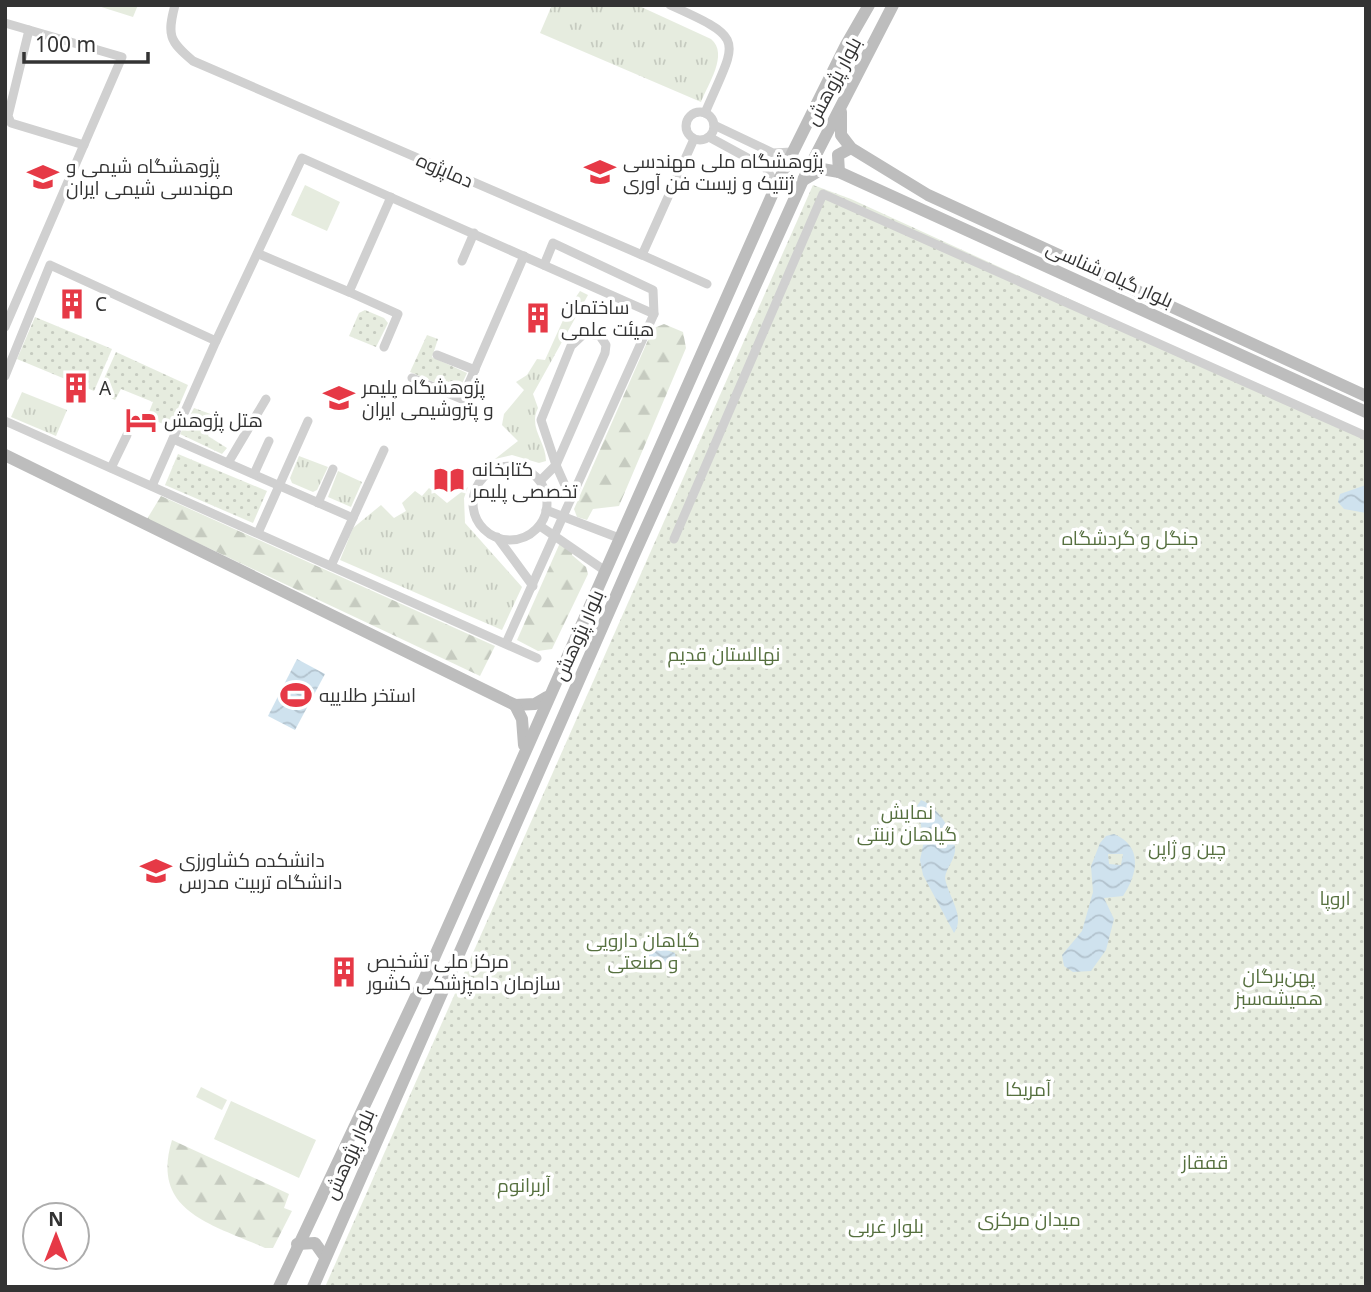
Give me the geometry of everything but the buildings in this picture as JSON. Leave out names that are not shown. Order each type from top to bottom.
[{"type":"street","name":"دماپژوه","points":[[175,5],[169,27],[174,45],[193,61],[707,284]]},
{"type":"street","points":[[670,5],[714,25],[726,33],[730,43],[728,60],[705,113]]},
{"type":"street","name":"بلوار پژوهش","points":[[313,1287],[633,557],[803,180],[893,5]]},
{"type":"street","points":[[876,41],[903,5]]},
{"type":"street","name":"بلوار پژوهش","points":[[279,1287],[353,1135],[776,186],[865,7]]},
{"type":"street","points":[[5,23],[122,57],[5,327]]},
{"type":"street","points":[[29,30],[8,116],[11,122],[84,145]]},
{"type":"street","points":[[803,180],[822,169],[839,172],[838,155],[851,148],[841,135],[842,104]]},
{"type":"street","points":[[705,113],[696,113],[687,120],[687,133],[694,139],[709,137],[766,168],[776,186]]},
{"type":"street","points":[[705,113],[714,125],[773,153],[792,152]]},
{"type":"street","points":[[709,137],[714,125]]},
{"type":"street","points":[[642,255],[694,139]]},
{"type":"street","name":"بلوار گیاه شناسی","points":[[851,148],[928,195],[1366,396]]},
{"type":"street","points":[[152,486],[216,341],[302,158],[654,314]]},
{"type":"street","name":"بلوار گیاه شناسی","points":[[839,172],[1366,412]]},
{"type":"street","points":[[674,539],[823,194],[1366,436]]},
{"type":"street","points":[[349,292],[390,197]]},
{"type":"street","points":[[463,261],[474,233]]},
{"type":"street","points":[[506,643],[654,314],[653,290],[553,243],[544,265]]},
{"type":"street","points":[[259,254],[398,314],[384,347]]},
{"type":"street","points":[[412,377],[463,399],[524,256]]},
{"type":"street","points":[[5,376],[50,265],[216,341]]},
{"type":"street","points":[[540,481],[556,465],[605,353],[606,345],[600,336],[585,333],[575,341],[541,420],[556,465],[571,499]]},
{"type":"street","points":[[437,355],[475,370]]},
{"type":"street","points":[[228,463],[266,399]]},
{"type":"street","points":[[5,421],[537,658]]},
{"type":"street","points":[[258,533],[308,421]]},
{"type":"street","points":[[111,468],[127,435]]},
{"type":"street","points":[[173,439],[353,518]]},
{"type":"street","points":[[254,474],[269,441]]},
{"type":"street","points":[[331,566],[384,450]]},
{"type":"street","points":[[5,456],[515,705],[535,705],[548,696]]},
{"type":"street","points":[[497,537],[520,539],[540,526],[546,510],[545,492],[540,481],[531,473],[508,466],[496,469],[478,486],[474,510],[478,521],[497,537],[533,586]]},
{"type":"street","points":[[318,503],[333,469]]},
{"type":"street","points":[[546,510],[619,538]]},
{"type":"street","points":[[540,526],[556,534],[604,570]]},
{"type":"street","points":[[515,705],[522,719],[524,751]]},
{"type":"street","points":[[298,1244],[315,1243],[325,1257]]},
{"type":"green space","points":[[95,5],[138,5],[133,17]]},
{"type":"green space","points":[[552,5],[637,5],[711,39],[716,45],[718,61],[701,102],[540,33]]},
{"type":"green space","points":[[305,185],[340,202],[327,231],[291,215]]},
{"type":"green space","points":[[813,185],[851,199],[1366,435],[1366,1287],[325,1287]]},
{"type":"green space","points":[[580,291],[588,295],[533,394],[538,408],[535,415],[536,428],[546,461],[539,463],[512,455],[495,459],[518,441],[502,425],[504,414],[524,390],[516,382],[527,375],[537,359],[545,360],[569,307]]},
{"type":"green space","points":[[365,310],[384,318],[388,323],[376,347],[349,336],[359,313]]},
{"type":"green space","points":[[35,317],[112,349],[94,391],[17,359]]},
{"type":"green space","points":[[664,324],[683,332],[686,348],[619,506],[593,509],[587,520],[577,517],[574,509],[648,340],[654,328]]},
{"type":"green space","points":[[427,335],[438,339],[432,357],[467,373],[458,392],[410,372]]},
{"type":"green space","points":[[116,352],[188,385],[170,427],[147,417],[153,402],[121,389],[115,400],[98,392]]},
{"type":"green space","points":[[22,392],[67,410],[56,436],[11,417]]},
{"type":"green space","points":[[194,408],[216,416],[208,436],[227,448],[222,454],[180,434]]},
{"type":"green space","points":[[178,454],[267,491],[253,523],[165,485]]},
{"type":"green space","points":[[299,456],[328,467],[317,490],[313,492],[292,483],[290,478]]},
{"type":"green space","points":[[338,471],[362,482],[351,507],[328,497]]},
{"type":"green space","points":[[468,487],[464,498],[465,523],[522,587],[502,630],[340,560],[353,528],[381,505],[394,518],[406,511],[402,503],[415,491],[422,496],[429,488],[447,503]]},
{"type":"green space","points":[[161,496],[495,646],[480,676],[147,519]]},
{"type":"green space","points":[[563,543],[573,550],[572,555],[586,567],[588,574],[552,649],[538,651],[517,640],[559,545]]},
{"type":"green space","points":[[201,1087],[227,1100],[222,1110],[196,1097]]},
{"type":"green space","points":[[231,1101],[316,1140],[299,1178],[214,1139]]},
{"type":"green space","points":[[172,1140],[289,1194],[284,1208],[292,1211],[273,1248],[265,1248],[225,1231],[190,1212],[178,1199],[170,1184],[168,1164]]},
{"type":"water","points":[[1366,485],[1366,513],[1344,509],[1338,502],[1340,494]]},
{"type":"water","name":"استخر طلاییه","points":[[297,659],[325,674],[295,730],[268,716]]},
{"type":"water","points":[[921,800],[939,814],[955,844],[954,855],[945,878],[957,913],[954,933],[923,875],[920,860],[924,841],[919,815],[922,812],[917,806]]},
{"type":"water","points":[[1114,834],[1130,846],[1135,861],[1132,879],[1123,896],[1104,898],[1114,919],[1106,950],[1091,971],[1073,972],[1064,966],[1062,955],[1082,931],[1093,892],[1091,866],[1100,843],[1106,836]],"holes":[[[1108,854],[1123,854],[1121,865],[1109,864]]]},
{"type":"water","points":[[641,947],[652,954],[658,947],[675,953],[676,960],[667,968],[651,964],[643,956]]},
{"type":"place","name":"پژوهشگاه ملی مهندسی ژنتیک و زیست فن آوری","points":[[600,172]]},
{"type":"place","name":"پژوهشگاه شیمی و مهندسی شیمی ایران","points":[[43,177]]},
{"type":"place","name":"C","points":[[72,304]]},
{"type":"place","name":"ساختمان هیئت علمی","points":[[538,318]]},
{"type":"place","name":"A","points":[[76,388]]},
{"type":"place","name":"پژوهشگاه پلیمر و پتروشیمی ایران","points":[[339,398]]},
{"type":"place","name":"هتل پژوهش","points":[[141,420]]},
{"type":"place","name":"کتابخانه تخصصی پلیمر","points":[[449,480]]},
{"type":"place","name":"استخر طلاییه","points":[[296,695]]},
{"type":"place","name":"دانشکده کشاورزی دانشگاه تربیت مدرس","points":[[156,871]]},
{"type":"place","name":"مرکز ملی تشخیص سازمان دامپزشکی کشور","points":[[344,972]]},
{"type":"park label","name":"جنگل و گردشگاه","points":[[1130,538]]},
{"type":"park label","name":"نهالستان قدیم","points":[[724,654]]},
{"type":"park label","name":"نمایش گیاهان زینتی","points":[[907,823]]},
{"type":"park label","name":"چین و ژاپن","points":[[1187,848]]},
{"type":"park label","name":"اروپا","points":[[1335,898]]},
{"type":"park label","name":"گیاهان دارویی و صنعتی","points":[[643,951]]},
{"type":"park label","name":"پهن‌برگان همیشه‌سبز","points":[[1279,987]]},
{"type":"park label","name":"آمریکا","points":[[1028,1089]]},
{"type":"park label","name":"قفقاز","points":[[1205,1162]]},
{"type":"park label","name":"آربرانوم","points":[[524,1185]]},
{"type":"park label","name":"میدان مرکزی","points":[[1029,1219]]},
{"type":"park label","name":"بلوار غربی","points":[[886,1226]]}]
